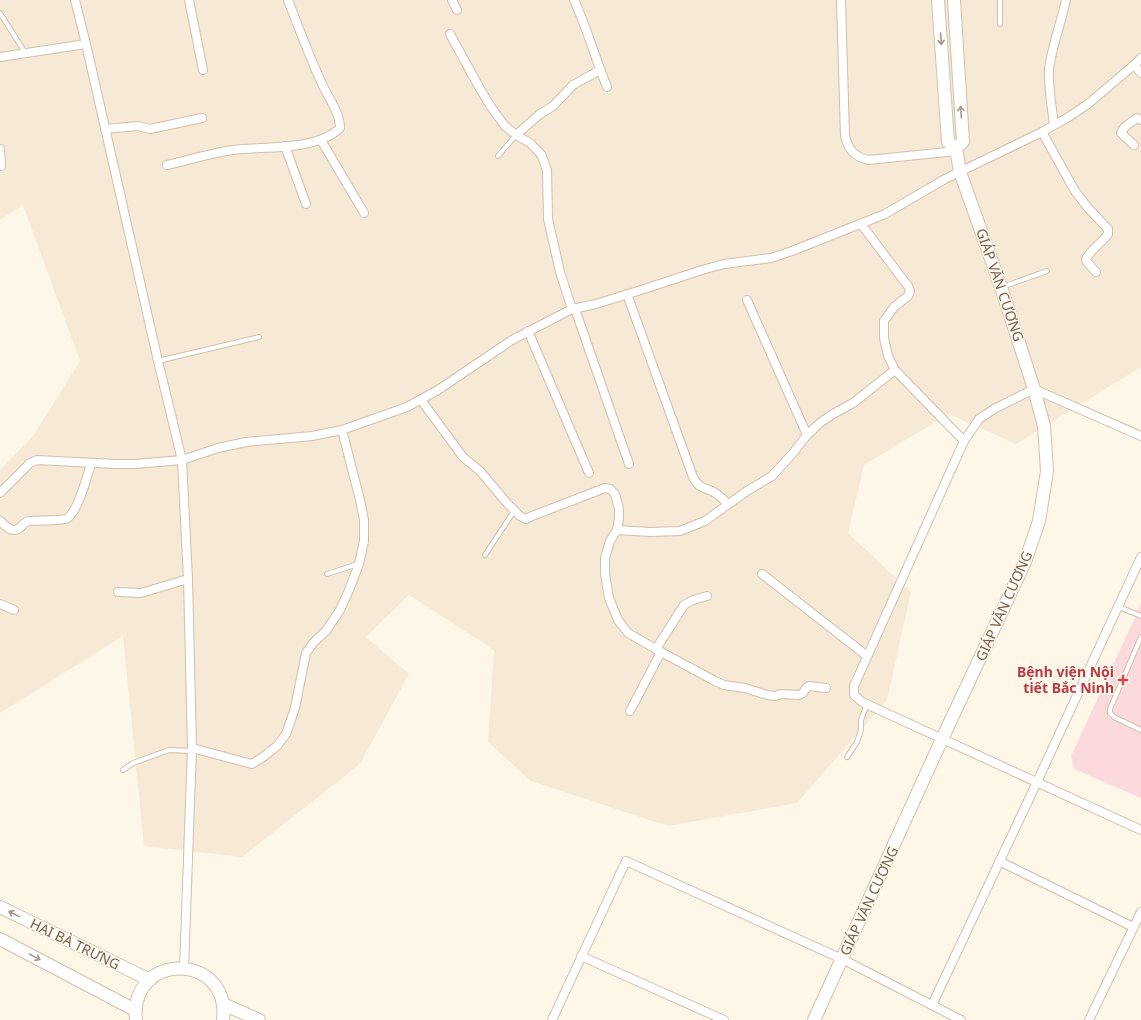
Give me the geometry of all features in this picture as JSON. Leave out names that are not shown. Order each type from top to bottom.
[{"type":"street","points":[[75,0],[182,460],[188,579],[192,749],[184,969]]},
{"type":"street","points":[[189,0],[203,70]]},
{"type":"street","points":[[167,165],[234,150],[285,146],[321,140],[336,132],[340,128],[340,120],[307,50],[288,0]]},
{"type":"street","points":[[452,0],[457,10]]},
{"type":"street","points":[[574,0],[582,18],[606,87]]},
{"type":"street","points":[[841,0],[845,136],[847,146],[853,153],[860,158],[868,160],[956,149],[963,142],[954,0]]},
{"type":"street","points":[[938,0],[948,142],[956,149]]},
{"type":"street","points":[[1054,125],[1049,70],[1066,0]]},
{"type":"street","points":[[450,34],[491,107],[505,126],[516,135],[530,143],[541,154],[547,170],[548,219],[560,272],[629,464]]},
{"type":"street","points":[[0,57],[86,44]]},
{"type":"street","points":[[0,492],[30,463],[37,460],[91,464],[135,464],[182,460],[218,448],[246,442],[312,436],[342,430],[406,408],[438,390],[512,340],[573,309],[724,264],[771,258],[885,214],[945,179],[1042,132],[1067,118],[1088,104],[1141,58]]},
{"type":"street","points":[[1134,65],[1141,73]]},
{"type":"street","points":[[516,135],[540,114],[553,106],[573,85],[600,70]]},
{"type":"street","points":[[105,129],[138,126],[150,129],[202,118]]},
{"type":"street","points":[[1134,145],[1122,132],[1122,129],[1137,118],[1141,120]]},
{"type":"street","points":[[1042,132],[1075,191],[1088,208],[1108,229],[1108,234],[1088,254],[1086,259],[1096,272]]},
{"type":"street","points":[[321,140],[364,213]]},
{"type":"street","points":[[285,146],[306,204]]},
{"type":"street","points":[[0,149],[1,166]]},
{"type":"street","name":"GIÁP VĂN CƯƠNG","points":[[814,1020],[942,739],[1025,562],[1039,521],[1047,471],[1044,426],[1034,389],[1001,287],[960,172],[956,149]]},
{"type":"street","points":[[861,224],[908,286],[910,291],[908,296],[894,306],[884,321],[884,338],[888,356],[895,370],[964,441]]},
{"type":"street","points":[[627,294],[693,477],[698,485],[720,496],[728,504]]},
{"type":"street","points":[[747,300],[807,435]]},
{"type":"street","points":[[528,331],[589,473]]},
{"type":"street","points":[[617,530],[650,532],[680,531],[705,521],[728,504],[772,476],[807,435],[821,422],[853,402],[895,370]]},
{"type":"street","points":[[1141,436],[1034,389],[994,409],[979,419],[964,441],[854,686],[854,695],[862,702],[1141,830]]},
{"type":"street","points":[[421,400],[463,457],[480,471],[514,511],[526,519],[605,488],[610,489],[615,494],[619,508],[619,519],[617,530],[610,541],[605,558],[605,574],[610,598],[618,620],[628,633],[658,651],[724,685],[745,688],[775,696],[781,694],[799,695],[809,686],[826,688]]},
{"type":"street","points":[[192,749],[252,764],[276,746],[286,734],[295,708],[306,654],[314,642],[326,631],[340,610],[359,564],[364,541],[364,520],[342,430]]},
{"type":"street","points":[[0,522],[11,530],[15,531],[29,521],[64,519],[70,516],[77,506],[91,464]]},
{"type":"street","points":[[932,1005],[1119,607],[1141,557]]},
{"type":"street","points":[[762,574],[867,656]]},
{"type":"street","points":[[118,592],[141,593],[188,579]]},
{"type":"street","points":[[630,711],[658,651],[684,605],[693,600],[707,596]]},
{"type":"street","points":[[0,604],[14,610]]},
{"type":"street","points":[[552,1020],[626,861],[842,959],[961,1020]]},
{"type":"street","points":[[999,861],[1134,927]]},
{"type":"street","name":"HAI BÀ TRƯNG","points":[[0,907],[150,980]]},
{"type":"street","points":[[1089,1020],[1141,912]]},
{"type":"street","name":"HAI BÀ TRƯNG","points":[[0,939],[136,1015]]},
{"type":"street","points":[[581,956],[710,1017],[724,1020]]},
{"type":"street","points":[[136,1015],[139,995],[147,982],[159,973],[174,968],[189,969],[203,974],[214,984],[223,1004],[223,1020]]},
{"type":"street","points":[[223,1004],[259,1020]]},
{"type":"lane","points":[[1000,0],[1000,24]]},
{"type":"lane","points":[[0,13],[26,54]]},
{"type":"lane","points":[[498,156],[516,135]]},
{"type":"lane","points":[[1001,287],[1047,271]]},
{"type":"lane","points":[[158,361],[260,338]]},
{"type":"lane","points":[[485,555],[514,511]]},
{"type":"lane","points":[[327,574],[359,564]]},
{"type":"lane","points":[[1119,607],[1141,616]]},
{"type":"lane","points":[[1141,637],[1110,708],[1110,713],[1114,717],[1141,730]]},
{"type":"lane","points":[[847,757],[857,742],[861,730],[862,720],[868,704]]},
{"type":"lane","points":[[123,770],[133,763],[169,750],[192,749]]},
{"type":"shaded area","points":[[0,0],[1141,0],[1141,367],[1016,444],[949,414],[864,465],[848,533],[911,592],[887,700],[797,803],[668,826],[531,781],[488,742],[494,650],[409,595],[366,637],[409,674],[360,764],[242,857],[144,846],[123,636],[0,713],[0,470],[33,436],[80,361],[23,205],[0,220],[0,19],[3,18]]},
{"type":"shaded area","name":"Bệnh viện Nội tiết Bắc Ninh","points":[[1141,604],[1141,798],[1074,769],[1071,756]]},
{"type":"place","name":"Bệnh viện Nội tiết Bắc Ninh","points":[[1123,680]]}]
